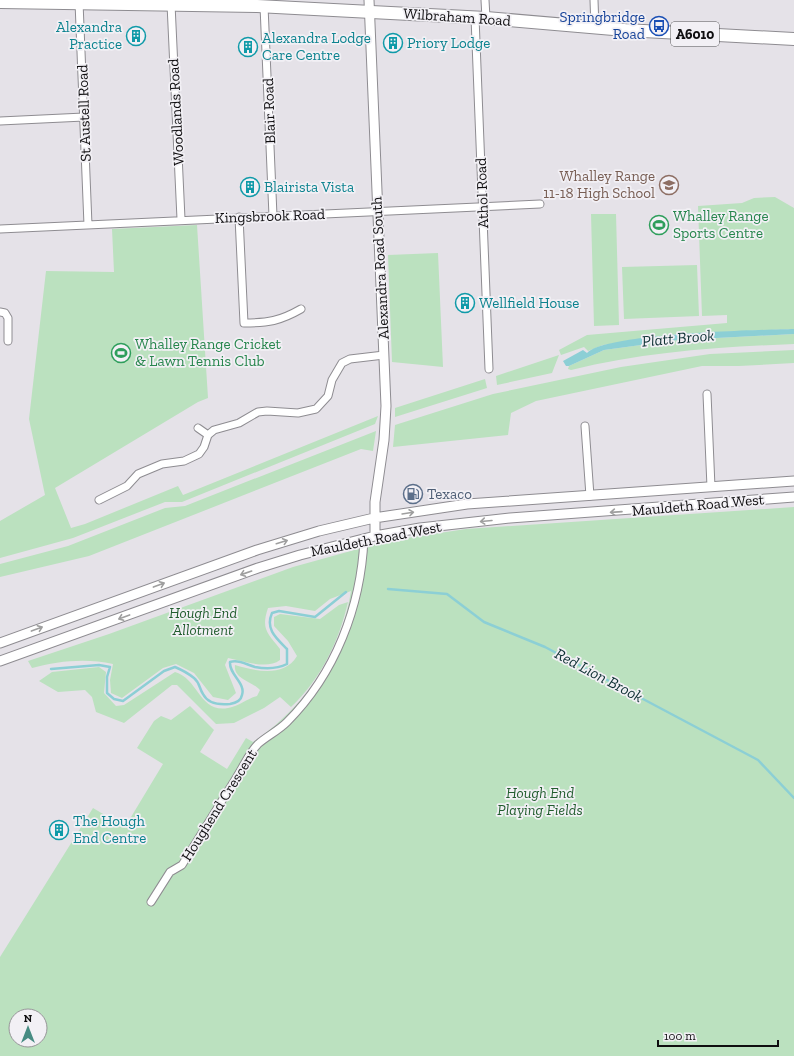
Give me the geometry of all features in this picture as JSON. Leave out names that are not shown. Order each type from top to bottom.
[{"type":"highway","name":"Wilbraham Road","points":[[0,2],[153,2],[171,4],[369,6],[595,28],[794,39]]},
{"type":"street","name":"Athol Road","points":[[485,0],[480,18],[483,206],[489,369]]},
{"type":"street","points":[[594,0],[595,28]]},
{"type":"street","name":"St Austell Road","points":[[79,2],[88,224]]},
{"type":"street","name":"Woodlands Road","points":[[171,4],[181,219]]},
{"type":"street","name":"Blair Road","points":[[259,4],[273,216]]},
{"type":"street","name":"Alexandra Road South","points":[[369,6],[386,406],[384,440],[374,518],[375,536]]},
{"type":"street","points":[[0,121],[84,117]]},
{"type":"street","name":"Kingsbrook Road","points":[[0,229],[181,219],[540,204]]},
{"type":"street","points":[[239,217],[244,323],[261,323],[282,319],[301,309]]},
{"type":"street","points":[[0,312],[5,313],[8,318],[8,341]]},
{"type":"street","points":[[99,500],[127,486],[138,474],[162,464],[172,461],[184,461],[199,454],[204,447],[208,435],[214,430],[239,423],[258,412],[267,411],[298,413],[316,409],[328,396],[332,380],[342,363],[350,359],[384,356]]},
{"type":"street","points":[[707,394],[711,488]]},
{"type":"street","points":[[586,426],[590,496]]},
{"type":"street","points":[[198,428],[208,435]]},
{"type":"street","name":"Mauldeth Road West","points":[[0,642],[257,550],[319,531],[374,518],[467,504],[794,481]]},
{"type":"street","name":"Mauldeth Road West","points":[[0,661],[258,568],[300,555],[375,536],[420,528],[510,518],[794,498]]},
{"type":"street","name":"Houghend Crescent","points":[[151,902],[170,872],[182,865],[258,744],[286,722],[314,691],[340,646],[354,605],[363,565],[364,539]]},
{"type":"green space","points":[[775,197],[794,208],[794,329],[677,334],[603,345],[588,351],[584,347],[561,355],[559,350],[587,335],[727,323],[727,315],[702,316],[698,206],[742,203],[754,198]]},
{"type":"green space","points":[[591,214],[616,214],[619,325],[594,326]]},
{"type":"green space","name":"Whalley Range Cricket & Lawn Tennis Club","points":[[197,225],[208,398],[198,402],[55,488],[71,528],[85,524],[178,486],[183,495],[378,416],[375,424],[182,502],[165,502],[73,538],[0,558],[0,521],[45,495],[29,419],[46,271],[114,272],[112,229]]},
{"type":"green space","points":[[438,253],[443,367],[392,362],[388,255]]},
{"type":"green space","points":[[697,265],[699,316],[624,319],[622,267]]},
{"type":"green space","points":[[794,334],[794,344],[682,351],[626,359],[571,370],[568,369],[569,366],[604,350],[678,340]]},
{"type":"green space","points":[[794,350],[794,363],[739,366],[702,366],[536,401],[511,413],[508,435],[393,447],[395,425],[493,394],[621,367],[710,354]]},
{"type":"green space","points":[[559,355],[552,373],[497,385],[496,376]]},
{"type":"green space","points":[[485,379],[487,388],[395,417],[395,408]]},
{"type":"green space","points":[[376,431],[373,451],[361,449],[89,556],[0,577],[0,564],[68,546],[165,508],[185,506]]},
{"type":"green space","name":"Hough End Playing Fields","points":[[794,507],[794,1056],[0,1056],[0,957],[93,808],[125,827],[163,764],[137,748],[154,721],[161,716],[171,720],[190,706],[214,730],[200,752],[227,769],[246,738],[253,742],[275,725],[295,706],[318,677],[342,627],[351,591],[330,599],[315,611],[286,606],[268,608],[265,626],[269,635],[280,649],[280,660],[275,663],[262,665],[228,658],[225,665],[236,693],[228,700],[213,697],[194,673],[176,664],[163,668],[122,698],[111,693],[110,680],[113,664],[93,661],[72,661],[32,668],[28,661],[109,634],[293,567],[387,541],[466,529]]},
{"type":"green space","points":[[348,602],[340,631],[334,645],[320,672],[302,696],[291,707],[280,697],[264,708],[234,723],[216,724],[177,685],[172,685],[124,723],[96,712],[92,697],[85,690],[58,692],[39,681],[52,672],[99,667],[106,672],[104,693],[116,706],[124,705],[175,672],[189,681],[205,701],[211,705],[218,708],[232,707],[257,696],[260,690],[237,674],[235,665],[260,671],[277,670],[285,668],[297,656],[288,641],[274,626],[274,617],[280,614],[320,619],[339,605]]},
{"type":"water","name":"Platt Brook","points":[[794,329],[794,334],[678,340],[604,350],[569,366],[566,366],[563,361],[583,350],[587,353],[600,346],[623,341],[685,334]]},
{"type":"waterway","name":"Red Lion Brook","points":[[388,589],[447,594],[484,622],[545,647],[758,760],[794,798]]},
{"type":"waterway","points":[[51,669],[99,665],[110,667],[107,677],[107,693],[114,699],[123,701],[164,671],[175,667],[192,676],[196,680],[205,697],[211,702],[218,704],[232,704],[241,699],[243,691],[230,667],[230,662],[240,662],[255,667],[267,668],[275,668],[287,664],[287,649],[271,629],[270,619],[272,613],[279,611],[315,617],[346,592]]},
{"type":"place","name":"Springbridge Road","points":[[659,26]]},
{"type":"place","name":"Alexandra Practice","points":[[136,36]]},
{"type":"place","name":"Priory Lodge","points":[[393,43]]},
{"type":"place","name":"Alexandra Lodge Care Centre","points":[[248,47]]},
{"type":"place","name":"Whalley Range 11-18 High School","points":[[669,185]]},
{"type":"place","name":"Blairista Vista","points":[[250,187]]},
{"type":"place","name":"Whalley Range Sports Centre","points":[[659,225]]},
{"type":"place","name":"Wellfield House","points":[[465,303]]},
{"type":"place","name":"Whalley Range Cricket & Lawn Tennis Club","points":[[121,353]]},
{"type":"place","name":"Texaco","points":[[413,494]]},
{"type":"place","name":"The Hough End Centre","points":[[59,830]]},
{"type":"park label","name":"Hough End Allotment","points":[[203,622]]}]
